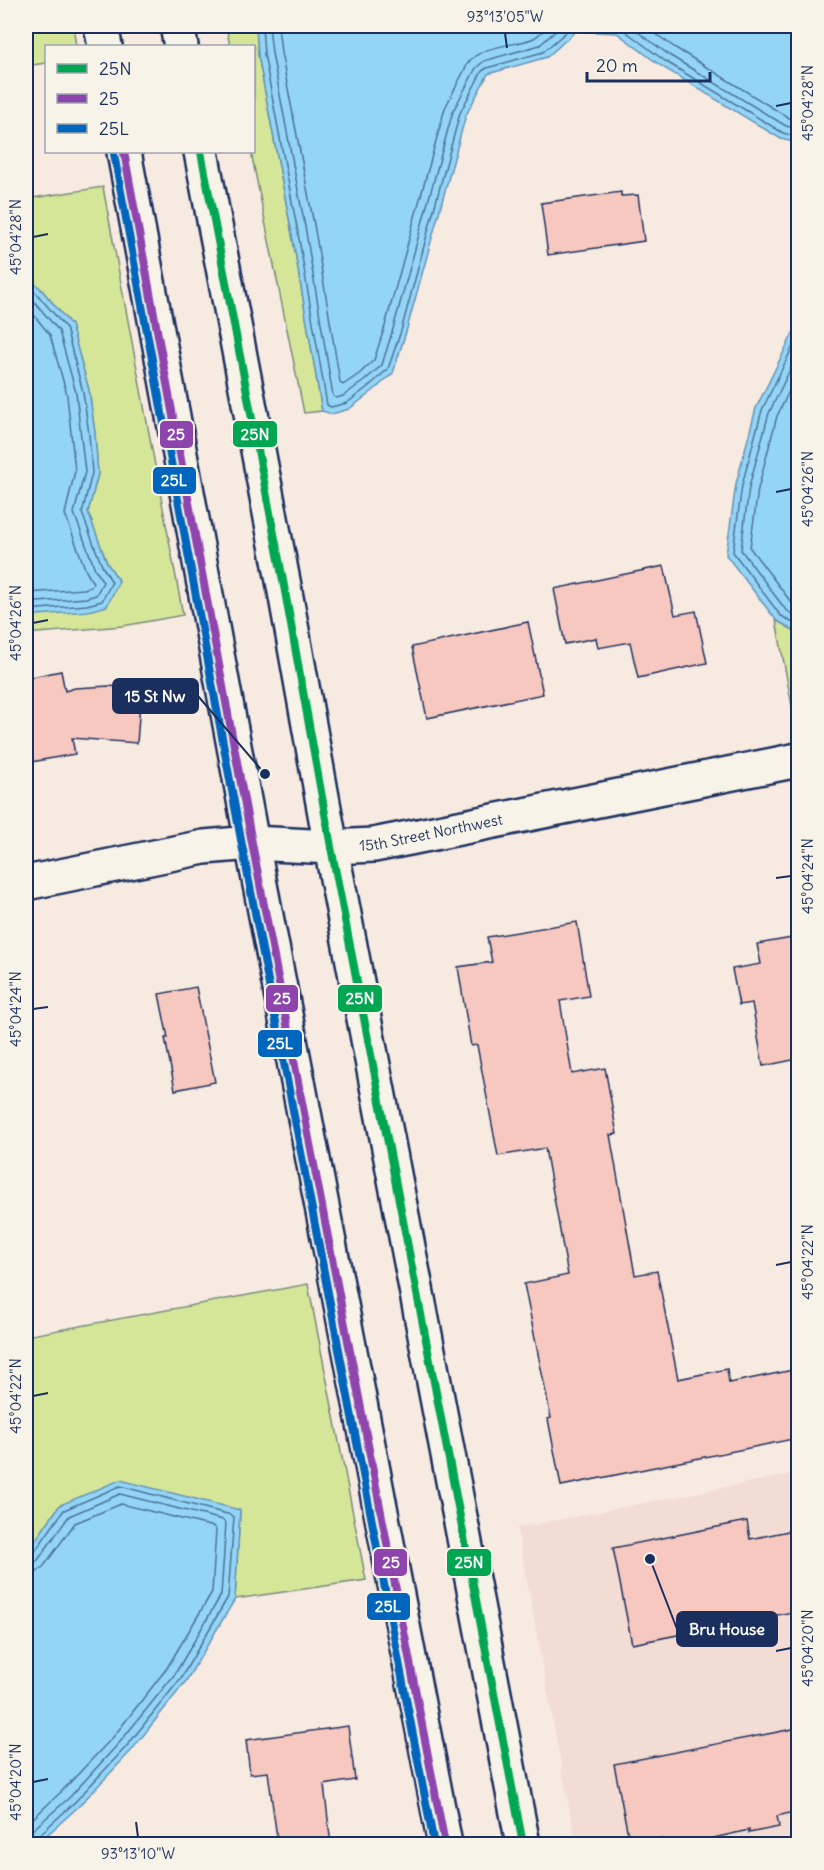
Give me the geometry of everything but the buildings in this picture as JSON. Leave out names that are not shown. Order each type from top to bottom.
[{"type":"main road","points":[[101,26],[105,45]]},
{"type":"main road","points":[[177,26],[181,45]]},
{"type":"main road","points":[[124,153],[252,843],[445,1845]]},
{"type":"main road","points":[[201,153],[331,847],[524,1845]]},
{"type":"main road","name":"15th Street Northwest","points":[[26,883],[204,847],[252,843],[331,847],[374,845],[798,760]]},
{"type":"shaded area","points":[[798,1473],[798,1844],[576,1844],[517,1528]]},
{"type":"green space","points":[[26,26],[73,26],[76,45],[45,45],[45,63],[26,66]]},
{"type":"green space","points":[[226,26],[256,26],[258,55],[322,411],[304,413],[251,153],[255,153],[255,45],[230,45]]},
{"type":"green space","points":[[103,187],[183,615],[123,626],[26,634],[26,616],[119,581],[107,563],[88,512],[98,474],[95,433],[89,390],[71,325],[41,289],[26,276],[26,199]]},
{"type":"green space","points":[[776,620],[798,633],[798,728],[796,728]]},
{"type":"green space","points":[[308,1284],[366,1580],[235,1599],[240,1511],[188,1498],[60,1505],[26,1554],[26,1336]]},
{"type":"water","points":[[256,26],[798,26],[798,143],[781,139],[661,66],[617,33],[576,31],[547,57],[488,74],[466,115],[393,373],[349,409],[332,414],[322,411],[258,55]]},
{"type":"water","points":[[26,276],[41,289],[71,325],[89,390],[98,474],[88,512],[107,563],[119,581],[107,606],[88,611],[26,616]]},
{"type":"water","points":[[798,323],[798,633],[776,620],[726,555],[736,484],[756,408]]},
{"type":"water","points":[[120,1480],[240,1510],[235,1599],[186,1681],[131,1751],[78,1807],[37,1844],[26,1844],[26,1554],[60,1505]]},
{"type":"transit line","name":"25","points":[[124,153],[252,843],[445,1844]]},
{"type":"transit line","name":"25N","points":[[201,153],[331,847],[523,1844]]},
{"type":"transit line","name":"25L","points":[[114,154],[242,845],[434,1844]]},
{"type":"place","name":"15 St Nw","points":[[265,774]]},
{"type":"place","name":"Bru House","points":[[650,1559]]}]
